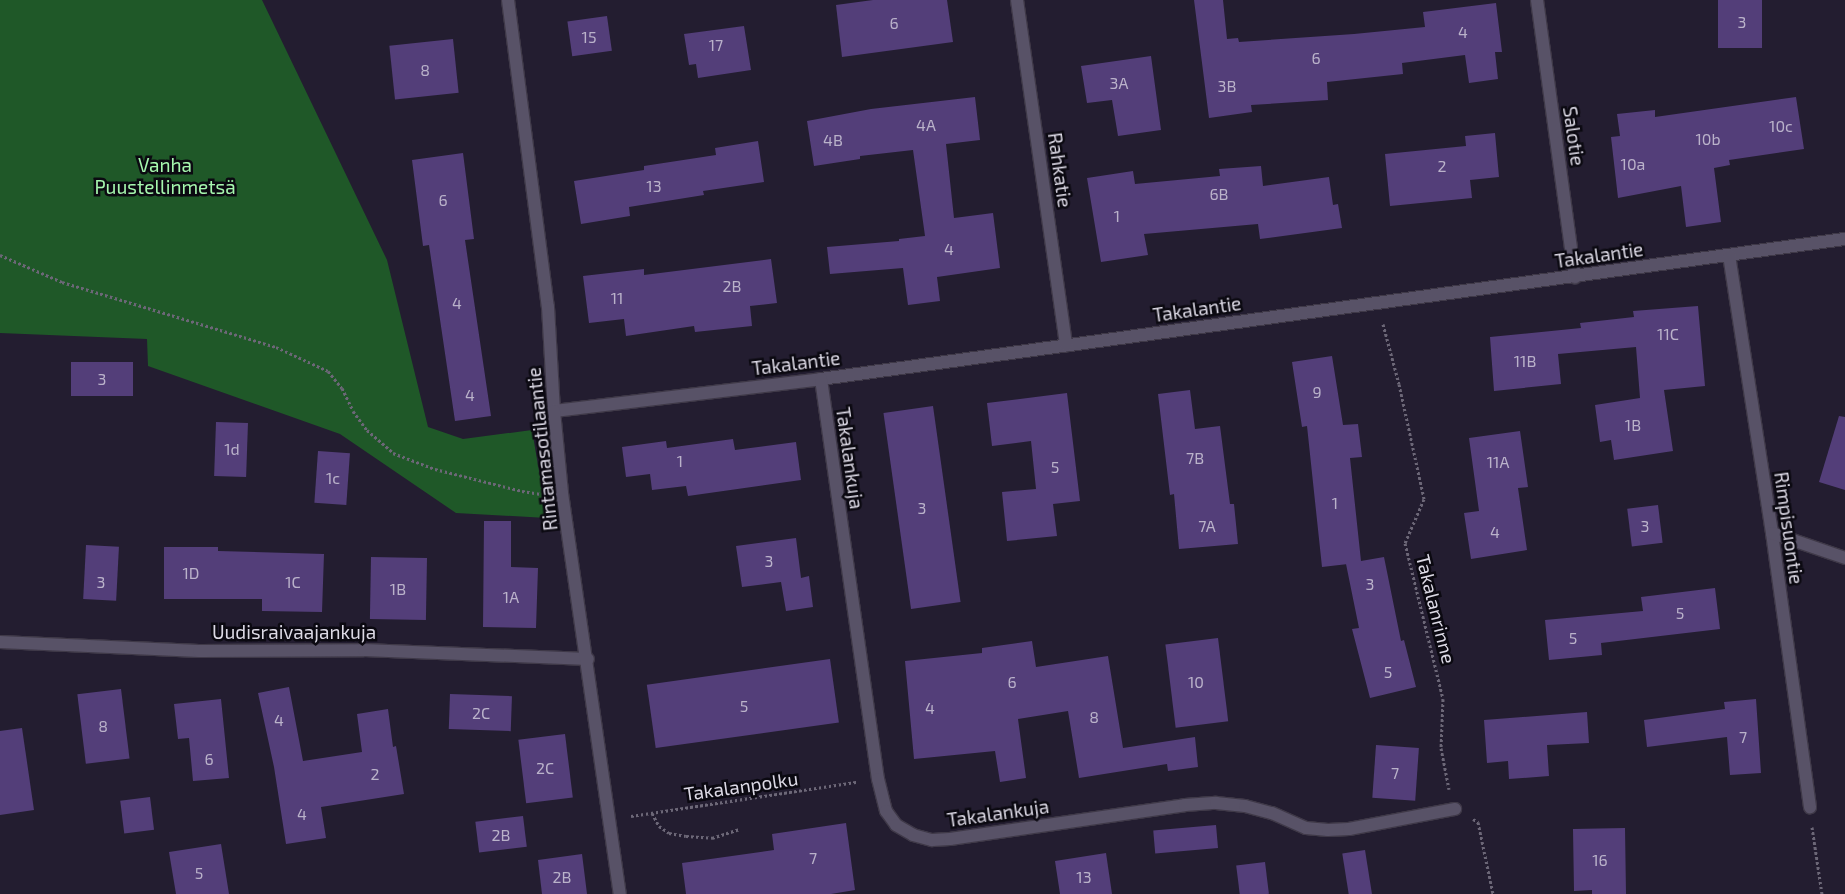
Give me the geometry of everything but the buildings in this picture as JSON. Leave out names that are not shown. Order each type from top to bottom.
[{"type":"street","name":"Rintamasotilaantie","points":[[508,0],[548,306],[554,411],[562,493],[588,659],[620,894]]},
{"type":"street","name":"Rahkatie","points":[[1017,0],[1066,346]]},
{"type":"street","name":"Salotie","points":[[1537,0],[1575,277]]},
{"type":"street","name":"Takalantie","points":[[554,411],[821,379],[1845,239]]},
{"type":"street","name":"Rimpisuontie","points":[[1729,255],[1772,533],[1810,807]]},
{"type":"street","name":"Takalankuja","points":[[821,379],[878,779],[886,811],[896,824],[914,835],[932,840],[1195,804],[1245,806],[1272,813],[1306,828],[1328,830],[1349,829],[1455,809]]},
{"type":"street","points":[[1772,533],[1845,558]]},
{"type":"street","name":"Uudisraivaajankuja","points":[[0,642],[199,651],[364,650],[588,659]]},
{"type":"path","points":[[0,255],[62,282],[276,348],[328,371],[342,388],[353,411],[367,430],[393,453],[435,469],[522,492],[546,494]]},
{"type":"path","name":"Takalanrinne","points":[[1378,303],[1399,384],[1424,499],[1406,543],[1443,699],[1441,748],[1445,777],[1455,809]]},
{"type":"path","name":"Takalanpolku","points":[[609,819],[878,779]]},
{"type":"path","points":[[1810,807],[1822,894]]},
{"type":"path","points":[[1455,809],[1478,822],[1493,894]]},
{"type":"path","points":[[652,813],[659,826],[668,833],[712,838],[740,829]]},
{"type":"green space","name":"Vanha Puustellinmetsä","points":[[0,0],[262,0],[387,260],[428,427],[463,439],[532,430],[547,518],[456,513],[340,434],[148,366],[147,339],[0,333]]}]
